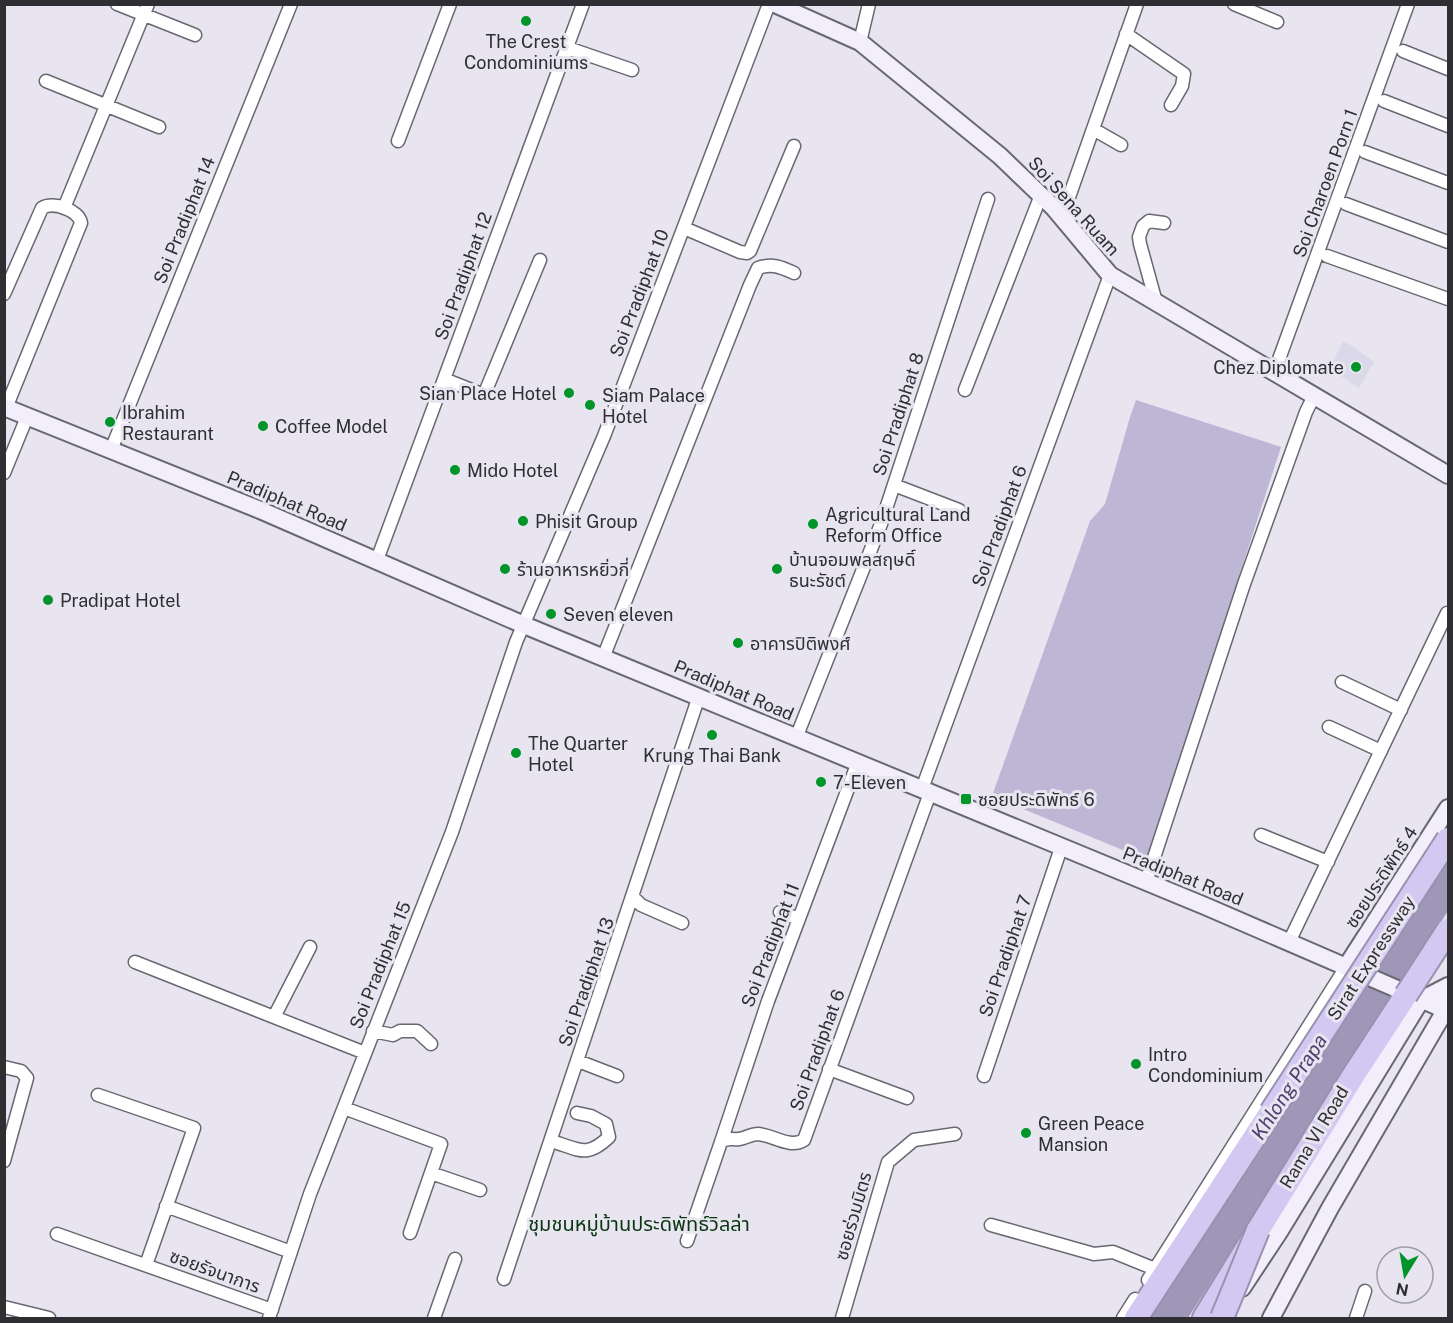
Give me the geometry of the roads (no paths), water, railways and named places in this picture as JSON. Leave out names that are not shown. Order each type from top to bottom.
[{"type":"highway","name":"Sirat Expressway","points":[[1136,1318],[1449,839]]},
{"type":"highway","points":[[1204,1318],[1353,1076],[1449,930]]},
{"type":"highway","points":[[1222,1318],[1258,1230]]},
{"type":"main road","name":"Soi Sena Ruam","points":[[776,4],[860,42],[1000,156],[1062,217],[1110,275],[1449,475]]},
{"type":"main road","name":"Pradiphat Road","points":[[5,407],[377,560],[524,625],[1146,882],[1447,1010]]},
{"type":"main road","name":"ซอยประดิพัทธ์ 4","points":[[1346,967],[1449,808]]},
{"type":"main road","points":[[1271,1318],[1330,1208],[1447,1010],[1449,987],[1421,1000]]},
{"type":"main road","name":"Rama VI Road","points":[[1222,1318],[1279,1232],[1421,1000]]},
{"type":"street","points":[[117,4],[146,10],[195,35]]},
{"type":"street","name":"Soi Pradiphat 14","points":[[111,450],[291,4]]},
{"type":"street","points":[[398,141],[450,4]]},
{"type":"street","name":"Soi Pradiphat 12","points":[[377,560],[583,4]]},
{"type":"street","name":"Soi Pradiphat 10","points":[[524,625],[604,436],[770,4]]},
{"type":"street","points":[[860,42],[869,4]]},
{"type":"street","points":[[1062,217],[1137,4]]},
{"type":"street","points":[[1234,4],[1277,22]]},
{"type":"street","name":"Soi Charoen Porn 1","points":[[1274,373],[1408,4]]},
{"type":"street","points":[[64,208],[146,10]]},
{"type":"street","points":[[1126,34],[1184,74],[1182,86],[1171,105]]},
{"type":"street","points":[[568,48],[632,70]]},
{"type":"street","points":[[1402,51],[1449,69]]},
{"type":"street","points":[[46,81],[159,127]]},
{"type":"street","points":[[1384,101],[1449,126]]},
{"type":"street","points":[[1093,129],[1121,145]]},
{"type":"street","points":[[684,228],[740,252],[750,251],[794,146]]},
{"type":"street","points":[[1365,152],[1449,183]]},
{"type":"street","points":[[965,390],[1041,195]]},
{"type":"street","name":"Soi Pradiphat 8","points":[[796,738],[881,524],[988,199]]},
{"type":"street","points":[[1346,204],[1449,242]]},
{"type":"street","points":[[4,294],[42,208],[46,205],[53,205],[75,213],[81,218],[81,223],[5,407]]},
{"type":"street","points":[[1156,302],[1139,237],[1143,226],[1149,222],[1164,223]]},
{"type":"street","points":[[1327,256],[1449,299]]},
{"type":"street","points":[[444,379],[484,395],[540,260]]},
{"type":"street","points":[[603,658],[758,268],[775,265],[794,273]]},
{"type":"street","name":"Soi Pradiphat 6","points":[[721,1142],[725,1139],[739,1139],[759,1134],[792,1143],[804,1140],[1110,275]]},
{"type":"street","points":[[1146,882],[1244,584],[1305,412],[1314,396]]},
{"type":"street","points":[[4,473],[27,417]]},
{"type":"street","points":[[894,485],[959,510]]},
{"type":"street","points":[[1289,942],[1447,613]]},
{"type":"street","name":"Soi Pradiphat 15","points":[[270,1314],[310,1194],[452,832],[524,625]]},
{"type":"street","points":[[1342,682],[1401,710]]},
{"type":"street","name":"Soi Pradiphat 13","points":[[504,1279],[699,696]]},
{"type":"street","points":[[1329,727],[1381,751]]},
{"type":"street","name":"Soi Pradiphat 11","points":[[721,1142],[751,1050],[858,762]]},
{"type":"street","points":[[1261,835],[1328,862]]},
{"type":"street","name":"Soi Pradiphat 7","points":[[984,1076],[1061,848]]},
{"type":"street","points":[[633,897],[641,905],[682,923]]},
{"type":"street","points":[[780,912],[799,919]]},
{"type":"street","points":[[274,1017],[310,947]]},
{"type":"street","points":[[135,962],[365,1053]]},
{"type":"street","points":[[1123,1318],[1346,967]]},
{"type":"street","points":[[373,1031],[393,1035],[400,1031],[417,1031],[431,1044]]},
{"type":"street","points":[[578,1061],[616,1076]]},
{"type":"street","points":[[4,1067],[21,1071],[27,1078],[4,1161]]},
{"type":"street","points":[[829,1069],[907,1098]]},
{"type":"street","name":"ซอยรัจนาการ","points":[[98,1095],[194,1128],[146,1265]]},
{"type":"street","points":[[344,1108],[441,1144],[410,1233]]},
{"type":"street","points":[[551,1141],[588,1151],[597,1149],[609,1137],[606,1124],[591,1116],[578,1113]]},
{"type":"street","name":"ซอยร่วมมิตร","points":[[842,1318],[888,1162],[914,1140],[955,1134]]},
{"type":"street","points":[[687,1241],[721,1142]]},
{"type":"street","points":[[431,1173],[480,1190]]},
{"type":"street","points":[[166,1206],[291,1252]]},
{"type":"street","points":[[991,1225],[1094,1254],[1113,1252],[1155,1269]]},
{"type":"street","name":"ซอยรัจนาการ","points":[[57,1234],[146,1265],[270,1314]]},
{"type":"street","points":[[434,1318],[455,1259]]},
{"type":"street","points":[[1356,1318],[1365,1291]]},
{"type":"street","points":[[4,1307],[47,1318]]},
{"type":"place","name":"The Crest Condominiums","points":[[526,21]]},
{"type":"place","name":"Chez Diplomate","points":[[1356,367]]},
{"type":"place","name":"Sian Place Hotel","points":[[569,393]]},
{"type":"place","name":"Siam Palace Hotel","points":[[590,405]]},
{"type":"place","name":"Ibrahim Restaurant","points":[[110,422]]},
{"type":"place","name":"Coffee Model","points":[[263,426]]},
{"type":"place","name":"Mido Hotel","points":[[455,470]]},
{"type":"place","name":"Phisit Group","points":[[523,521]]},
{"type":"place","name":"Agricultural Land Reform Office","points":[[813,524]]},
{"type":"place","name":"ร้านอาหารหยิ่วกี่","points":[[505,569]]},
{"type":"place","name":"บ้านจอมพลสฤษดิ์ ธนะรัชต์","points":[[777,569]]},
{"type":"place","name":"Pradipat Hotel","points":[[48,600]]},
{"type":"place","name":"Seven eleven","points":[[551,614]]},
{"type":"place","name":"อาคารปิติพงศ์","points":[[738,643]]},
{"type":"place","name":"Krung Thai Bank","points":[[712,735]]},
{"type":"place","name":"The Quarter Hotel","points":[[516,753]]},
{"type":"place","name":"7-Eleven","points":[[821,782]]},
{"type":"place","name":"ซอยประดิพัทธ์ 6","points":[[966,799]]},
{"type":"place","name":"Intro Condominium","points":[[1136,1064]]},
{"type":"place","name":"Green Peace Mansion","points":[[1026,1133]]},
{"type":"district","name":"ชุมชนหมู่บ้านประดิพัทธ์วิลล่า","points":[[639,1224]]},
{"type":"water label","name":"Khlong Prapa","points":[[1289,1087]]}]
